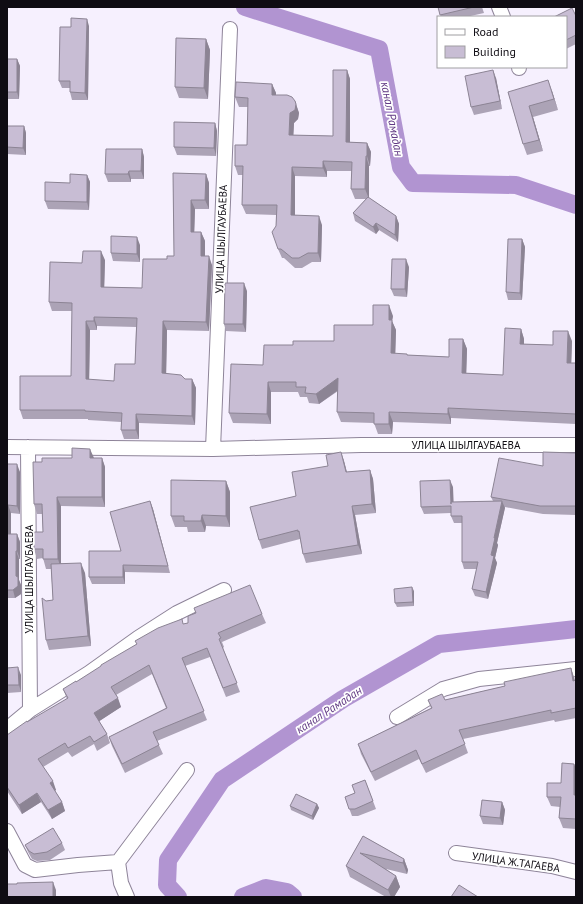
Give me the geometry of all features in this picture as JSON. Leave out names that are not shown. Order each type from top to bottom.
[{"type":"street","name":"УЛИЦА ШЫЛГАУБАЕВА","points":[[213,449],[230,29]]},
{"type":"street","name":"УЛИЦА ШЫЛГАУБАЕВА","points":[[7,446],[213,449],[361,445],[576,445]]},
{"type":"street","name":"УЛИЦА ШЫЛГАУБАЕВА","points":[[28,447],[30,710]]},
{"type":"street","points":[[7,729],[30,710],[89,673],[177,612],[224,590]]},
{"type":"street","points":[[397,717],[443,688],[479,679],[576,669]]},
{"type":"street","points":[[127,897],[120,883],[118,862],[187,770]]},
{"type":"street","points":[[7,831],[25,865],[35,870],[118,862]]},
{"type":"street","name":"УЛИЦА Ж.ТАГАЕВА","points":[[456,853],[552,866],[576,872]]},
{"type":"building","points":[[438,7],[474,7],[440,15]]},
{"type":"building","points":[[572,8],[576,16],[576,35],[567,40],[567,16],[556,16]]},
{"type":"building","points":[[71,18],[87,19],[85,93],[70,92],[70,81],[59,81],[60,27],[71,27]]},
{"type":"building","points":[[176,38],[206,39],[204,88],[175,87]]},
{"type":"building","points":[[7,59],[17,59],[17,92],[7,92]]},
{"type":"building","points":[[333,70],[347,70],[346,142],[367,143],[365,189],[351,189],[352,162],[323,161],[323,168],[292,167],[291,215],[319,216],[318,253],[308,253],[299,258],[292,258],[281,249],[278,249],[272,232],[276,226],[277,205],[242,205],[243,166],[235,166],[235,145],[247,145],[248,98],[235,97],[236,82],[272,84],[272,95],[287,95],[292,97],[296,104],[295,110],[290,113],[289,135],[333,136]]},
{"type":"building","points":[[493,70],[500,101],[471,107],[465,76]]},
{"type":"building","points":[[548,80],[554,99],[529,106],[539,140],[523,144],[508,92]]},
{"type":"building","points":[[174,122],[215,123],[214,148],[174,147]]},
{"type":"building","points":[[7,126],[24,126],[23,148],[7,147]]},
{"type":"building","points":[[106,149],[142,149],[141,171],[129,171],[128,174],[105,174]]},
{"type":"building","points":[[173,173],[206,174],[205,200],[191,200],[191,232],[201,232],[201,256],[209,256],[206,322],[163,321],[162,373],[181,375],[185,379],[192,379],[192,416],[136,414],[136,430],[121,430],[122,413],[85,410],[20,410],[20,376],[71,376],[72,303],[49,302],[50,262],[82,263],[83,251],[101,251],[101,287],[142,288],[143,259],[167,259],[167,256],[174,256]],"holes":[[[94,317],[137,318],[135,364],[115,364],[114,381],[86,379],[86,321],[94,321]]]},
{"type":"building","points":[[70,174],[87,175],[87,202],[45,201],[45,182],[70,183]]},
{"type":"building","points":[[368,197],[396,216],[395,235],[376,223],[373,227],[353,213]]},
{"type":"building","points":[[111,236],[137,237],[137,254],[111,253]]},
{"type":"building","points":[[508,239],[522,239],[520,293],[506,292]]},
{"type":"building","points":[[392,259],[406,259],[405,289],[391,289]]},
{"type":"building","points":[[225,283],[244,283],[243,324],[224,324]]},
{"type":"building","points":[[373,305],[389,305],[389,320],[392,320],[391,353],[449,357],[449,339],[463,339],[462,373],[503,375],[505,328],[521,329],[520,344],[553,345],[553,331],[568,331],[567,363],[576,363],[576,414],[448,408],[448,414],[389,412],[389,424],[374,424],[374,413],[337,412],[338,378],[316,394],[305,393],[306,387],[296,387],[296,382],[268,382],[267,414],[229,413],[231,364],[263,365],[264,345],[293,345],[293,341],[334,341],[334,325],[373,325]]},
{"type":"building","points":[[72,448],[90,449],[90,458],[102,458],[102,497],[57,497],[58,559],[43,559],[43,549],[34,549],[34,532],[43,532],[42,504],[34,504],[33,462],[42,462],[42,458],[72,458]]},
{"type":"building","points":[[341,452],[346,472],[370,470],[372,504],[352,506],[358,545],[303,554],[298,530],[259,540],[250,507],[296,496],[292,472],[328,466],[326,455]]},
{"type":"building","points":[[543,452],[576,453],[576,506],[540,506],[491,497],[499,458],[543,466]]},
{"type":"building","points":[[7,464],[17,464],[17,506],[8,505],[8,534],[17,534],[16,576],[18,577],[18,586],[13,590],[7,590]]},
{"type":"building","points":[[171,480],[226,481],[226,516],[202,515],[201,521],[184,521],[184,516],[171,516]]},
{"type":"building","points":[[450,480],[451,504],[451,502],[502,501],[491,555],[494,556],[486,592],[472,589],[478,562],[462,562],[462,516],[451,516],[451,506],[421,507],[420,481]]},
{"type":"building","points":[[150,501],[168,566],[123,565],[123,577],[89,577],[89,551],[121,551],[110,512]]},
{"type":"building","points":[[81,563],[88,636],[46,640],[42,598],[46,601],[53,600],[51,564]]},
{"type":"building","points":[[250,585],[262,614],[218,633],[237,683],[223,688],[207,648],[182,658],[204,711],[153,732],[159,745],[122,764],[109,737],[167,708],[149,665],[111,687],[118,698],[94,713],[107,734],[94,742],[90,736],[68,748],[65,743],[38,759],[53,781],[50,783],[62,802],[48,810],[37,793],[19,805],[7,787],[7,735],[27,721],[68,698],[63,689],[137,644],[135,641],[158,628],[182,619],[183,624],[188,623],[188,616],[196,613],[194,608]]},
{"type":"building","points":[[412,587],[413,602],[395,603],[394,589]]},
{"type":"building","points":[[18,667],[19,685],[7,685],[7,668]]},
{"type":"building","points":[[571,668],[573,681],[576,680],[576,708],[551,713],[551,710],[459,730],[465,744],[422,764],[416,750],[371,772],[358,744],[432,708],[428,700],[442,694],[445,700],[505,686],[504,682]]},
{"type":"building","points":[[562,763],[574,764],[576,819],[559,818],[561,797],[547,797],[547,783],[561,783]]},
{"type":"building","points":[[365,780],[373,801],[355,809],[349,809],[345,797],[355,793],[352,785]]},
{"type":"building","points":[[296,794],[317,804],[312,816],[290,806]]},
{"type":"building","points":[[482,800],[502,802],[500,818],[480,816]]},
{"type":"building","points":[[53,828],[62,843],[47,852],[34,854],[29,851],[25,845]]},
{"type":"building","points":[[363,836],[404,859],[403,863],[360,853],[396,876],[388,890],[346,866]]},
{"type":"building","points":[[53,882],[53,897],[7,897],[7,884]]},
{"type":"building","points":[[459,885],[478,897],[451,897]]},
{"type":"waterway","name":"канал Рамадан","points":[[245,7],[379,49],[401,167],[413,183],[516,185],[576,205]]},
{"type":"waterway","name":"канал Рамадан","points":[[178,897],[167,885],[168,860],[222,780],[343,699],[439,644],[576,629]]},
{"type":"waterway","name":"канал Рамадан","points":[[243,897],[266,888],[287,892],[293,897]]}]
